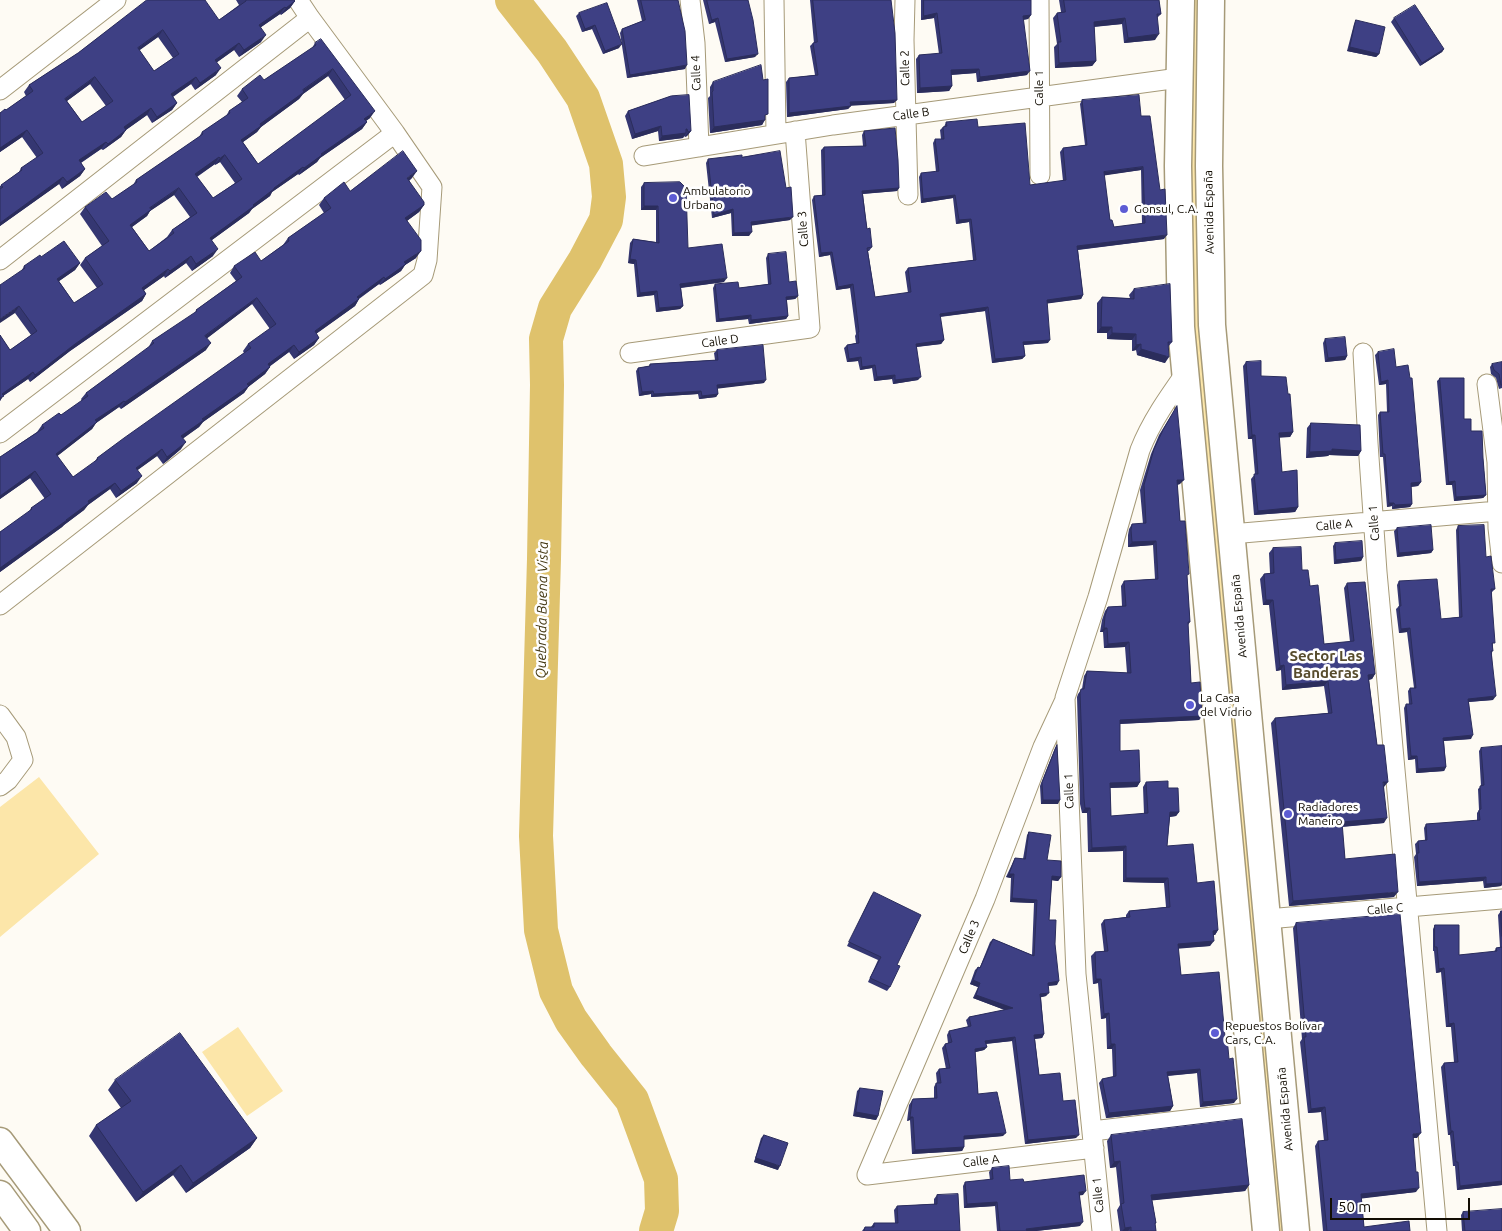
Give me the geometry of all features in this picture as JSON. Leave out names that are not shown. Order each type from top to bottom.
[{"type":"main road","points":[[1181,0],[1178,166],[1181,327],[1266,1231]]},
{"type":"main road","name":"Avenida España","points":[[1212,0],[1209,166],[1210,301],[1296,1231]]},
{"type":"main road","points":[[0,1141],[67,1231]]},
{"type":"main road","points":[[0,1194],[27,1231]]},
{"type":"street","points":[[0,90],[116,0]]},
{"type":"street","points":[[0,605],[423,275],[427,260],[432,187],[298,0]]},
{"type":"street","name":"Calle 4","points":[[690,0],[695,43],[700,147]]},
{"type":"street","points":[[774,0],[776,134]]},
{"type":"street","name":"Calle 2","points":[[905,0],[904,40],[908,195]]},
{"type":"street","name":"Calle 1","points":[[1039,0],[1040,175]]},
{"type":"street","points":[[0,260],[310,18]]},
{"type":"street","name":"Calle B","points":[[644,156],[906,114],[1179,78]]},
{"type":"street","name":"Calle 3","points":[[795,131],[810,328]]},
{"type":"street","points":[[0,433],[395,133]]},
{"type":"street","name":"Calle D","points":[[630,353],[810,328]]},
{"type":"street","name":"Calle 1","points":[[1364,354],[1374,521],[1437,1231]]},
{"type":"street","name":"Calle 1","points":[[1102,1231],[1076,974],[1065,698],[1098,597],[1140,450],[1158,414],[1185,374]]},
{"type":"street","points":[[1487,384],[1497,462],[1502,563]]},
{"type":"street","name":"Calle A","points":[[1231,534],[1498,511]]},
{"type":"street","name":"Calle 3","points":[[867,1175],[985,899],[1043,747],[1065,698]]},
{"type":"street","points":[[0,715],[16,737],[23,760],[8,780],[0,786]]},
{"type":"street","name":"Calle C","points":[[1267,919],[1502,899]]},
{"type":"street","name":"Calle A","points":[[867,1175],[1255,1112]]},
{"type":"shaded area","points":[[1190,0],[1202,0],[1287,1231],[1275,1231],[1191,326]]},
{"type":"shaded area","points":[[39,777],[99,854],[0,937],[0,807]]},
{"type":"shaded area","points":[[238,1027],[283,1091],[247,1116],[202,1052]]},
{"type":"building","points":[[147,0],[205,0],[219,20],[246,0],[295,1],[259,25],[266,35],[244,50],[239,43],[215,60],[221,68],[200,83],[196,77],[171,94],[177,103],[157,117],[151,108],[124,127],[126,130],[108,144],[106,142],[79,160],[85,169],[67,182],[63,177],[0,223],[0,189],[3,187],[1,185],[43,153],[27,130],[0,148],[0,113],[33,91],[29,85],[78,53]],"holes":[[[163,30],[179,54],[154,71],[138,48]],[[95,77],[113,101],[82,122],[65,99]]]},
{"type":"building","points":[[641,0],[678,0],[685,31],[687,65],[630,75],[622,29],[645,20]]},
{"type":"building","points":[[707,0],[748,0],[758,54],[727,59],[718,18],[712,20]]},
{"type":"building","points":[[813,0],[891,0],[895,33],[897,100],[850,102],[851,106],[789,113],[789,78],[818,75],[813,43],[817,42]]},
{"type":"building","points":[[924,0],[1031,0],[1031,15],[1023,16],[1030,71],[980,77],[979,69],[951,70],[952,86],[920,88],[919,55],[942,53],[937,13],[924,16]]},
{"type":"building","points":[[1064,0],[1159,0],[1161,14],[1157,14],[1159,34],[1128,38],[1125,18],[1094,22],[1096,61],[1059,63],[1058,42],[1061,42],[1057,13],[1065,12]]},
{"type":"building","points":[[607,3],[622,44],[605,51],[595,25],[585,29],[579,13]]},
{"type":"building","points":[[1415,5],[1444,49],[1422,63],[1394,18]]},
{"type":"building","points":[[1356,20],[1385,27],[1379,54],[1350,47]]},
{"type":"building","points":[[321,39],[375,111],[364,119],[367,122],[274,188],[254,206],[210,238],[218,249],[196,264],[191,256],[170,271],[168,269],[142,288],[146,294],[35,375],[33,372],[2,394],[4,396],[0,398],[0,335],[10,350],[37,331],[19,306],[0,319],[0,285],[40,255],[41,257],[64,241],[80,263],[57,279],[74,303],[103,284],[85,258],[109,241],[85,207],[106,192],[112,199],[137,182],[136,180],[203,134],[202,132],[248,98],[242,89],[260,75],[264,80],[316,45],[315,43]],"holes":[[[333,69],[351,95],[258,164],[241,140],[304,92],[303,90]],[[225,155],[242,179],[213,198],[195,174]],[[179,188],[197,213],[172,230],[174,233],[149,251],[130,225],[152,209],[150,208]]]},
{"type":"building","points":[[761,65],[763,80],[768,79],[768,114],[765,115],[765,120],[714,127],[713,82]]},
{"type":"building","points":[[689,95],[691,131],[688,132],[686,129],[686,133],[662,136],[661,126],[635,134],[628,111],[671,96]]},
{"type":"building","points":[[1139,95],[1141,116],[1150,116],[1160,190],[1165,189],[1167,235],[1077,246],[1083,295],[1047,300],[1050,340],[1023,342],[1025,356],[995,359],[988,307],[940,314],[944,340],[916,344],[921,377],[895,380],[895,375],[877,377],[875,365],[862,367],[861,357],[849,359],[847,345],[859,343],[853,284],[838,287],[832,252],[821,253],[814,196],[825,195],[824,147],[866,146],[864,131],[895,128],[899,188],[862,191],[867,229],[870,228],[872,247],[867,248],[875,297],[911,292],[908,268],[976,260],[971,219],[959,220],[955,195],[923,199],[921,173],[939,171],[935,139],[944,139],[943,127],[947,126],[946,122],[977,119],[978,127],[1025,123],[1030,185],[1066,180],[1063,148],[1087,145],[1082,100]],"holes":[[[1143,167],[1145,223],[1114,227],[1112,220],[1110,220],[1104,172]]]},
{"type":"building","points":[[403,151],[417,171],[407,178],[424,202],[424,205],[405,218],[421,240],[421,251],[404,262],[406,264],[385,279],[384,277],[357,297],[359,299],[315,331],[319,338],[299,352],[294,345],[268,364],[270,367],[247,384],[249,386],[181,436],[186,442],[171,454],[167,457],[162,449],[136,468],[142,476],[121,491],[115,483],[88,501],[89,503],[67,520],[0,568],[0,532],[51,494],[35,471],[0,496],[0,457],[44,428],[42,425],[59,413],[61,415],[88,396],[86,393],[154,343],[152,341],[197,311],[242,277],[234,266],[255,252],[261,261],[289,241],[288,238],[331,208],[324,198],[344,182],[350,191]],"holes":[[[257,298],[276,324],[248,344],[251,348],[124,438],[73,477],[56,454],[97,422],[95,420],[125,402],[211,343],[205,336]]]},
{"type":"building","points":[[780,151],[786,188],[791,187],[793,217],[751,222],[752,232],[734,233],[733,209],[714,215],[708,159],[742,155],[742,157]]},
{"type":"building","points":[[680,182],[686,188],[688,248],[722,244],[727,278],[680,284],[683,306],[659,308],[657,291],[640,293],[636,260],[630,259],[633,239],[659,243],[658,206],[644,206],[644,183]]},
{"type":"building","points":[[786,252],[789,282],[796,281],[798,296],[786,297],[788,316],[751,320],[751,315],[719,319],[715,284],[738,282],[739,288],[771,284],[768,254]]},
{"type":"building","points":[[1170,284],[1172,342],[1168,342],[1169,357],[1141,349],[1141,344],[1136,345],[1136,334],[1112,333],[1112,327],[1101,327],[1102,297],[1134,299],[1134,289]]},
{"type":"building","points":[[1345,337],[1347,356],[1328,358],[1325,339]]},
{"type":"building","points":[[763,345],[766,380],[717,385],[718,394],[702,396],[701,391],[654,394],[653,391],[642,392],[638,368],[650,366],[650,364],[718,360],[717,350]]},
{"type":"building","points":[[1394,349],[1396,367],[1408,365],[1410,378],[1412,378],[1421,482],[1411,483],[1412,504],[1395,505],[1394,503],[1389,503],[1385,454],[1383,454],[1380,412],[1389,412],[1388,380],[1381,382],[1378,352]]},
{"type":"building","points":[[1261,361],[1261,376],[1286,377],[1288,394],[1290,394],[1293,432],[1279,433],[1282,472],[1297,470],[1298,507],[1258,511],[1254,474],[1258,474],[1255,435],[1252,435],[1246,362]]},
{"type":"building","points":[[1502,362],[1501,385],[1499,374],[1494,370],[1492,364]]},
{"type":"building","points":[[1440,378],[1464,378],[1464,419],[1471,419],[1471,431],[1482,431],[1486,495],[1456,497],[1455,481],[1449,482]]},
{"type":"building","points":[[1177,406],[1184,480],[1177,480],[1180,521],[1185,521],[1189,574],[1187,575],[1191,683],[1200,682],[1202,716],[1120,720],[1120,751],[1139,750],[1140,782],[1110,783],[1111,816],[1148,813],[1146,782],[1168,781],[1168,788],[1178,788],[1179,812],[1170,812],[1167,846],[1193,844],[1197,883],[1214,881],[1218,930],[1213,931],[1214,941],[1178,944],[1181,975],[1219,972],[1225,1037],[1227,1037],[1229,1059],[1233,1058],[1237,1099],[1203,1102],[1200,1069],[1167,1072],[1173,1106],[1109,1113],[1102,1079],[1116,1076],[1115,1044],[1111,1044],[1109,1013],[1104,1014],[1101,979],[1096,979],[1095,952],[1108,951],[1104,920],[1130,917],[1129,911],[1170,907],[1168,878],[1126,878],[1126,846],[1092,848],[1090,808],[1085,808],[1084,799],[1080,693],[1081,689],[1084,689],[1087,671],[1131,673],[1129,642],[1108,644],[1107,628],[1104,628],[1105,616],[1108,607],[1126,606],[1124,581],[1158,579],[1156,541],[1132,542],[1131,530],[1132,524],[1146,523],[1144,485],[1154,449]]},
{"type":"building","points":[[1311,423],[1360,425],[1361,451],[1332,449],[1332,451],[1310,452]]},
{"type":"building","points":[[1431,525],[1433,550],[1399,553],[1397,528]]},
{"type":"building","points":[[1484,525],[1486,557],[1491,556],[1495,589],[1491,589],[1495,643],[1492,643],[1493,651],[1491,651],[1496,696],[1468,699],[1473,735],[1443,738],[1446,767],[1418,769],[1417,756],[1411,756],[1406,704],[1412,704],[1410,688],[1416,688],[1410,628],[1401,629],[1399,581],[1437,579],[1441,619],[1462,617],[1458,526]]},
{"type":"building","points":[[1362,541],[1363,557],[1336,560],[1335,543]]},
{"type":"building","points":[[1301,547],[1302,570],[1308,570],[1310,586],[1318,585],[1324,644],[1354,641],[1347,583],[1365,582],[1375,674],[1368,675],[1377,745],[1384,745],[1388,782],[1383,782],[1387,818],[1342,822],[1345,859],[1395,854],[1398,892],[1293,901],[1275,718],[1332,713],[1328,681],[1286,685],[1284,665],[1280,666],[1273,600],[1266,600],[1264,574],[1274,573],[1273,548]]},
{"type":"building","points":[[1057,745],[1060,800],[1043,800],[1042,783]]},
{"type":"building","points":[[1502,746],[1502,883],[1486,884],[1486,877],[1419,882],[1418,841],[1427,840],[1426,824],[1480,820],[1480,786],[1484,785],[1481,748]]},
{"type":"building","points":[[1029,832],[1051,835],[1047,860],[1061,861],[1061,877],[1052,876],[1049,920],[1056,920],[1055,944],[1059,981],[1048,983],[1049,993],[1040,994],[1044,1034],[1034,1035],[1039,1075],[1060,1073],[1063,1101],[1075,1100],[1079,1135],[1028,1140],[1015,1037],[985,1041],[987,1047],[975,1049],[978,1094],[997,1092],[1006,1133],[964,1136],[964,1147],[915,1150],[913,1117],[910,1117],[912,1101],[913,1099],[937,1098],[936,1083],[941,1083],[939,1069],[950,1068],[945,1044],[952,1042],[949,1031],[971,1026],[969,1017],[1013,1008],[976,995],[980,983],[973,980],[993,939],[1034,956],[1037,900],[1012,898],[1014,874],[1009,874],[1015,858],[1025,859]]},
{"type":"building","points":[[874,892],[921,915],[897,965],[900,966],[890,987],[870,978],[881,957],[849,942]]},
{"type":"building","points":[[1400,914],[1421,1133],[1413,1134],[1419,1188],[1361,1194],[1364,1227],[1409,1221],[1410,1231],[1327,1231],[1318,1141],[1328,1140],[1325,1107],[1311,1109],[1296,923]]},
{"type":"building","points":[[1435,925],[1459,925],[1459,955],[1497,951],[1496,948],[1502,947],[1502,1181],[1460,1186],[1453,1131],[1451,1131],[1444,1063],[1458,1062],[1454,1023],[1449,1024],[1444,968],[1439,969],[1437,947],[1435,947]]},
{"type":"building","points":[[180,1033],[257,1138],[193,1183],[181,1165],[143,1192],[96,1125],[131,1101],[115,1080]]},
{"type":"building","points":[[860,1088],[883,1091],[878,1116],[856,1112]]},
{"type":"building","points":[[1242,1119],[1249,1185],[1151,1195],[1156,1231],[1131,1231],[1131,1227],[1125,1228],[1121,1204],[1124,1203],[1120,1161],[1114,1162],[1111,1135]]},
{"type":"building","points":[[764,1135],[788,1143],[780,1166],[756,1158]]},
{"type":"building","points":[[1009,1166],[1010,1180],[1023,1179],[1024,1182],[1084,1175],[1086,1191],[1079,1192],[1083,1222],[1026,1229],[1027,1231],[1000,1231],[997,1202],[967,1204],[965,1182],[993,1179],[992,1168]]},
{"type":"building","points":[[958,1194],[960,1231],[864,1231],[865,1227],[874,1227],[874,1223],[898,1223],[897,1206],[937,1204],[937,1195]]},
{"type":"building","points":[[1502,1209],[1502,1231],[1465,1231],[1463,1212]]},
{"type":"waterway","name":"Quebrada Buena Vista","points":[[512,0],[552,51],[583,98],[606,164],[609,197],[606,220],[585,260],[555,308],[546,339],[544,559],[536,836],[541,930],[556,991],[571,1020],[632,1100],[661,1179],[662,1211],[656,1231]]},
{"type":"place","name":"Ambulatorio Urbano","points":[[673,198]]},
{"type":"place","name":"Gonsul, C.A.","points":[[1124,209]]},
{"type":"place","name":"La Casa del Vidrio","points":[[1190,705]]},
{"type":"place","name":"Radiadores Maneiro","points":[[1288,814]]},
{"type":"place","name":"Repuestos Bolívar Cars, C.A.","points":[[1215,1033]]},
{"type":"district","name":"Sector Las Banderas","points":[[1326,664]]}]
